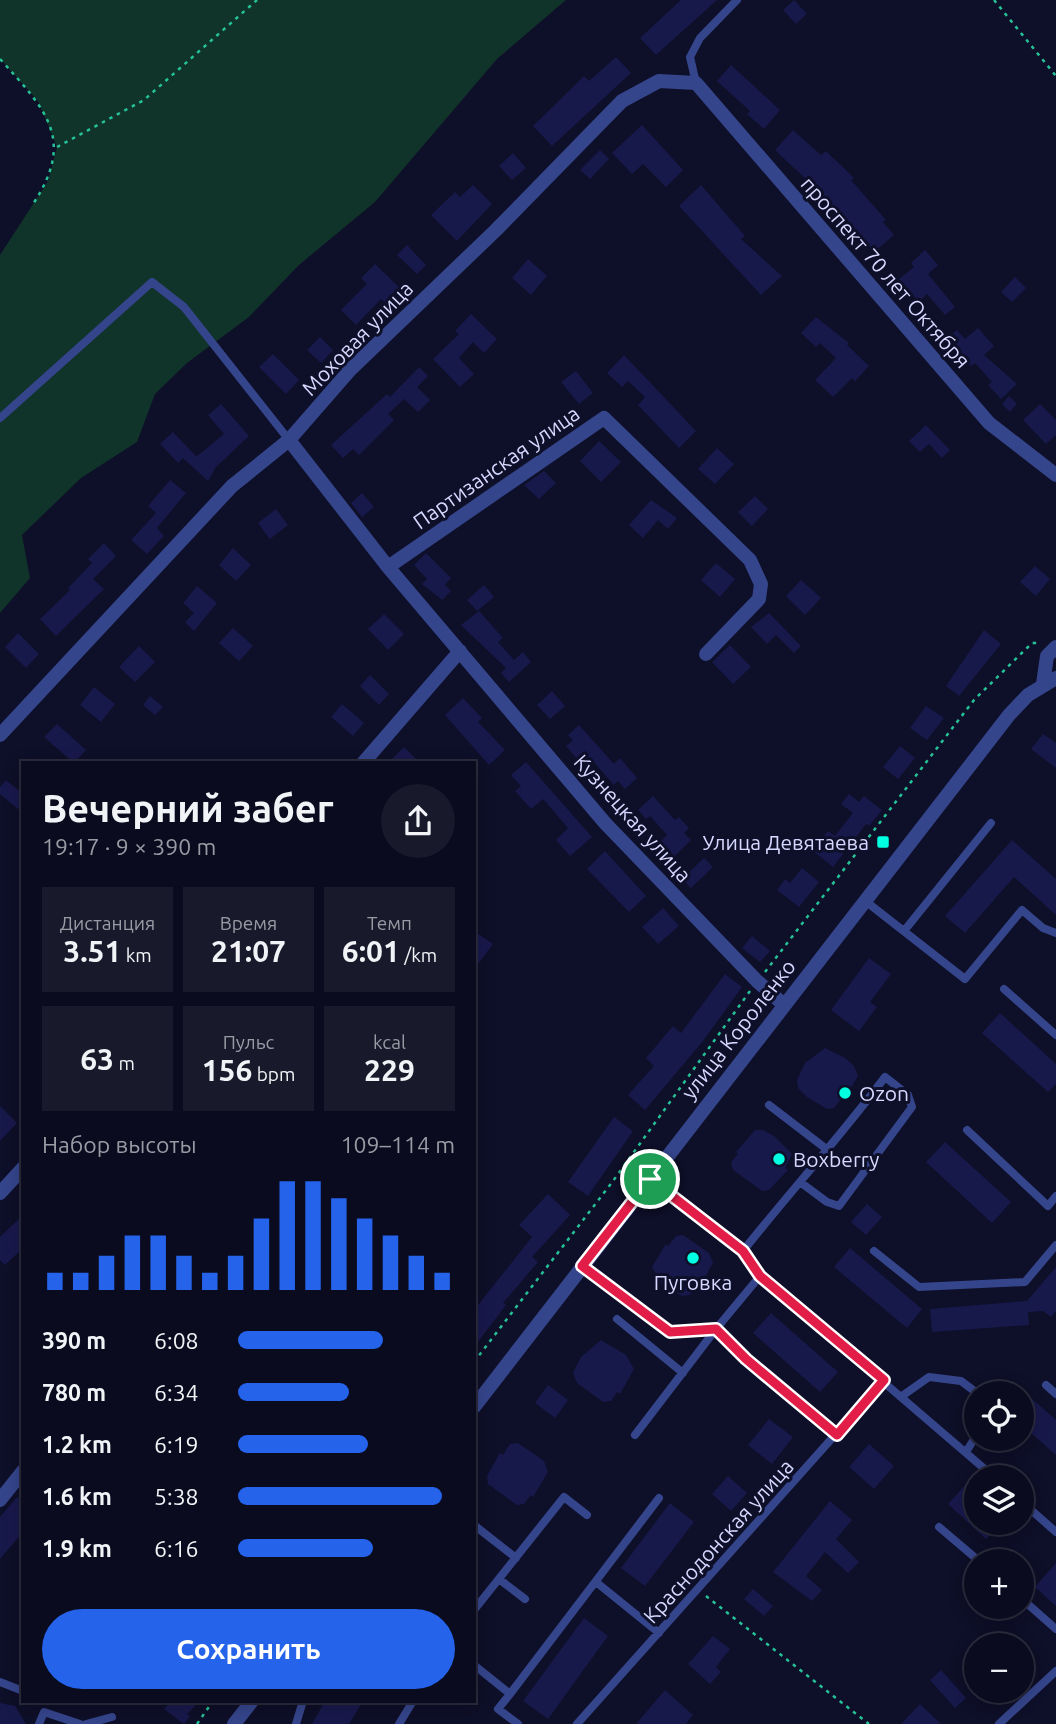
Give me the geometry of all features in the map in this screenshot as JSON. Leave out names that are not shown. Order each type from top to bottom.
[{"type":"street","name":"Моховая улица","points":[[0,735],[232,486],[289,440],[349,370],[496,230],[622,101],[659,81],[696,83]]},
{"type":"street","name":"проспект 70 лет Октября","points":[[696,83],[989,424],[1056,475]]},
{"type":"street","name":"Партизанская улица","points":[[388,566],[604,418],[750,560],[761,584],[759,599],[706,653]]},
{"type":"street","name":"Кузнецкая улица","points":[[289,440],[388,566],[605,823],[757,981],[783,1004]]},
{"type":"street","points":[[1049,681],[1047,656],[1056,647]]},
{"type":"street","points":[[365,761],[460,652]]},
{"type":"street","name":"улица Короленко","points":[[476,1404],[1009,715],[1049,681]]},
{"type":"street","points":[[0,1193],[21,1170]]},
{"type":"street","points":[[0,1500],[21,1474]]},
{"type":"street","points":[[234,1724],[250,1703]]},
{"type":"lane","points":[[696,83],[690,57],[701,38],[737,0]]},
{"type":"lane","points":[[0,418],[152,282],[184,307],[289,440]]},
{"type":"lane","points":[[904,931],[991,823]]},
{"type":"lane","points":[[864,900],[965,979],[1022,910],[1042,928],[1056,933]]},
{"type":"lane","points":[[1004,989],[1056,1035]]},
{"type":"lane","points":[[743,1251],[800,1182],[829,1151],[885,1077],[908,1094],[912,1107],[839,1206],[827,1202],[800,1182]]},
{"type":"lane","points":[[769,1105],[829,1151]]},
{"type":"lane","points":[[967,1130],[1048,1206],[1056,1196]]},
{"type":"lane","points":[[650,1179],[743,1251],[760,1276],[980,1465]]},
{"type":"lane","points":[[874,1251],[919,1287],[1025,1282],[1056,1245]]},
{"type":"lane","points":[[582,1266],[670,1332],[716,1329],[746,1359],[837,1435]]},
{"type":"lane","points":[[635,1435],[760,1276]]},
{"type":"lane","points":[[617,1320],[683,1373]]},
{"type":"lane","points":[[902,1396],[929,1377],[964,1383]]},
{"type":"lane","name":"Краснодонская улица","points":[[578,1724],[884,1380]]},
{"type":"lane","points":[[1046,1385],[1056,1394]]},
{"type":"lane","points":[[476,1608],[565,1497],[587,1515]]},
{"type":"lane","points":[[518,1724],[498,1709],[659,1498]]},
{"type":"lane","points":[[1034,1513],[1056,1532]]},
{"type":"lane","points":[[476,1527],[516,1558]]},
{"type":"lane","points":[[939,1527],[964,1549]]},
{"type":"lane","points":[[499,1579],[525,1599]]},
{"type":"lane","points":[[596,1582],[659,1633]]},
{"type":"lane","points":[[1034,1610],[1056,1629]]},
{"type":"lane","points":[[476,1667],[510,1694]]},
{"type":"lane","points":[[999,1724],[1056,1671]]},
{"type":"lane","points":[[0,1682],[21,1690]]},
{"type":"lane","points":[[39,1724],[47,1703]]},
{"type":"lane","points":[[296,1724],[302,1703]]},
{"type":"lane","points":[[398,1724],[412,1703]]},
{"type":"lane","points":[[44,1712],[80,1724]]},
{"type":"lane","points":[[86,1724],[112,1717]]},
{"type":"path","points":[[57,147],[144,100],[257,0]]},
{"type":"path","points":[[993,0],[1056,76]]},
{"type":"path","points":[[0,59],[38,101],[57,147],[48,180],[33,204]]},
{"type":"path","points":[[698,1590],[778,1656],[869,1724]]},
{"type":"path","points":[[197,1724],[213,1703]]},
{"type":"green space","points":[[0,0],[566,0],[497,59],[375,202],[299,265],[249,317],[187,363],[155,394],[137,442],[81,478],[22,535],[30,578],[0,613],[0,255],[48,181],[57,147],[38,101],[0,59]]},
{"type":"building","points":[[681,0],[717,0],[656,55],[640,38]]},
{"type":"building","points":[[794,0],[807,14],[796,24],[783,10]]},
{"type":"building","points":[[616,57],[631,73],[552,146],[533,126],[584,76],[589,81]]},
{"type":"building","points":[[731,65],[780,110],[764,129],[747,114],[750,111],[717,81]]},
{"type":"building","points":[[642,125],[683,170],[666,187],[643,164],[632,174],[612,153]]},
{"type":"building","points":[[793,130],[821,155],[826,151],[854,178],[851,180],[886,220],[883,222],[894,235],[874,252],[830,202],[775,150]]},
{"type":"building","points":[[600,150],[609,159],[590,179],[580,170]]},
{"type":"building","points":[[513,153],[526,168],[512,180],[499,166]]},
{"type":"building","points":[[473,185],[492,204],[457,241],[431,215],[455,192],[460,197]]},
{"type":"building","points":[[701,185],[745,236],[741,239],[782,276],[761,295],[679,206]]},
{"type":"building","points":[[407,245],[426,265],[417,274],[397,255]]},
{"type":"building","points":[[925,250],[938,265],[928,274],[955,307],[945,315],[927,294],[919,302],[899,279],[914,267],[911,263]]},
{"type":"building","points":[[528,259],[547,276],[531,295],[512,278]]},
{"type":"building","points":[[375,264],[402,290],[387,304],[381,299],[356,325],[341,310],[367,284],[361,278]]},
{"type":"building","points":[[1015,277],[1026,288],[1012,302],[1001,292]]},
{"type":"building","points":[[471,314],[497,339],[484,353],[473,342],[459,358],[474,374],[460,387],[433,359],[459,334],[455,331]]},
{"type":"building","points":[[816,317],[849,343],[847,345],[869,366],[855,381],[852,378],[833,397],[815,380],[836,358],[820,343],[816,347],[801,333]]},
{"type":"building","points":[[978,328],[994,346],[984,355],[1017,384],[1001,399],[988,385],[992,382],[975,363],[971,366],[947,338],[957,330],[965,339]]},
{"type":"building","points":[[320,337],[333,350],[321,363],[307,350]]},
{"type":"building","points":[[273,354],[299,380],[286,394],[259,367]]},
{"type":"building","points":[[624,355],[696,431],[679,448],[638,405],[645,397],[628,381],[622,387],[607,373]]},
{"type":"building","points":[[419,367],[428,376],[417,387],[430,400],[418,412],[404,399],[388,414],[394,420],[359,455],[353,449],[343,458],[331,445],[387,394],[390,397]]},
{"type":"building","points":[[576,371],[593,393],[579,404],[561,382]]},
{"type":"building","points":[[1009,396],[1017,404],[1010,412],[1002,404]]},
{"type":"building","points":[[221,404],[249,436],[216,467],[208,481],[183,458],[178,463],[160,444],[173,432],[196,456],[201,453],[224,434],[208,415]]},
{"type":"building","points":[[1040,404],[1056,420],[1056,435],[1046,444],[1023,420]]},
{"type":"building","points":[[926,425],[950,450],[942,458],[929,444],[920,452],[909,441]]},
{"type":"building","points":[[599,441],[621,462],[601,482],[580,461]]},
{"type":"building","points":[[717,448],[734,464],[715,484],[698,469]]},
{"type":"building","points":[[544,471],[556,483],[539,499],[524,485]]},
{"type":"building","points":[[170,480],[186,493],[157,528],[164,536],[147,554],[131,540],[156,513],[148,506]]},
{"type":"building","points":[[362,493],[374,507],[362,517],[351,503]]},
{"type":"building","points":[[755,496],[768,509],[752,526],[738,512]]},
{"type":"building","points":[[651,500],[677,518],[668,529],[658,520],[643,538],[629,525]]},
{"type":"building","points":[[276,509],[288,525],[270,539],[258,523]]},
{"type":"building","points":[[104,543],[116,556],[93,579],[104,589],[56,636],[40,619],[70,590],[68,588],[92,563],[88,559]]},
{"type":"building","points":[[233,548],[251,565],[236,581],[219,565]]},
{"type":"building","points":[[426,553],[451,578],[445,585],[451,591],[442,600],[422,584],[427,579],[414,565]]},
{"type":"building","points":[[716,563],[735,579],[720,597],[701,580]]},
{"type":"building","points":[[1035,566],[1050,579],[1036,596],[1020,582]]},
{"type":"building","points":[[801,580],[821,598],[805,615],[786,596]]},
{"type":"building","points":[[484,585],[494,597],[477,611],[467,600]]},
{"type":"building","points":[[197,586],[217,603],[194,631],[185,622],[194,613],[183,603]]},
{"type":"building","points":[[479,611],[503,638],[498,642],[514,660],[523,652],[531,662],[509,682],[501,673],[506,668],[461,625]]},
{"type":"building","points":[[769,613],[801,646],[794,653],[776,635],[767,644],[751,627]]},
{"type":"building","points":[[384,614],[404,634],[388,650],[368,629]]},
{"type":"building","points":[[233,628],[253,646],[239,661],[219,643]]},
{"type":"building","points":[[984,630],[1001,644],[959,696],[946,686]]},
{"type":"building","points":[[18,633],[39,654],[26,668],[5,647]]},
{"type":"building","points":[[730,645],[751,667],[733,684],[712,662]]},
{"type":"building","points":[[139,646],[155,662],[135,682],[119,667]]},
{"type":"building","points":[[370,675],[389,694],[379,705],[360,686]]},
{"type":"building","points":[[94,687],[115,704],[101,722],[80,705]]},
{"type":"building","points":[[552,691],[565,706],[550,719],[537,705]]},
{"type":"building","points":[[150,696],[163,707],[155,715],[143,705]]},
{"type":"building","points":[[463,698],[482,718],[478,722],[505,750],[489,765],[445,715]]},
{"type":"building","points":[[342,704],[364,723],[353,736],[331,717]]},
{"type":"building","points":[[926,706],[944,718],[927,740],[910,728]]},
{"type":"building","points":[[57,724],[86,750],[76,761],[72,761],[44,737]]},
{"type":"building","points":[[579,725],[614,764],[620,758],[637,778],[625,789],[618,781],[614,785],[591,759],[583,766],[566,746],[573,740],[568,735]]},
{"type":"building","points":[[1043,734],[1056,743],[1056,768],[1031,749]]},
{"type":"building","points":[[900,746],[915,758],[898,779],[883,767]]},
{"type":"building","points":[[404,747],[418,761],[390,761]]},
{"type":"building","points":[[526,762],[592,837],[570,856],[556,840],[568,828],[543,799],[531,809],[515,791],[521,786],[511,775]]},
{"type":"building","points":[[6,780],[21,792],[21,811],[0,794],[0,787]]},
{"type":"building","points":[[849,794],[859,802],[864,796],[882,810],[869,826],[866,824],[833,867],[813,851],[828,831],[835,836],[853,813],[841,804]]},
{"type":"building","points":[[653,796],[675,820],[679,817],[689,828],[684,833],[691,840],[673,858],[659,843],[667,835],[650,816],[646,819],[638,810]]},
{"type":"building","points":[[1012,840],[1056,879],[1056,915],[1014,877],[965,933],[945,916]]},
{"type":"building","points":[[605,851],[646,896],[629,912],[587,869]]},
{"type":"building","points":[[704,858],[713,867],[691,888],[682,879]]},
{"type":"building","points":[[802,868],[819,882],[799,907],[777,890],[785,879],[790,883]]},
{"type":"building","points":[[663,908],[679,926],[658,944],[642,927]]},
{"type":"building","points":[[476,932],[493,944],[476,966]]},
{"type":"building","points":[[752,936],[770,951],[760,962],[742,948]]},
{"type":"building","points":[[869,958],[891,974],[870,1002],[877,1007],[859,1031],[831,1010]]},
{"type":"building","points":[[725,974],[742,987],[703,1041],[645,1110],[628,1095],[654,1066],[646,1058],[673,1026],[681,1033]]},
{"type":"building","points":[[1000,1013],[1056,1064],[1056,1084],[1048,1092],[982,1033]]},
{"type":"building","points":[[825,1048],[845,1058],[854,1066],[858,1076],[843,1101],[841,1099],[834,1108],[827,1109],[807,1097],[798,1088],[797,1080],[805,1063]]},
{"type":"building","points":[[0,1106],[17,1123],[0,1141]]},
{"type":"building","points":[[614,1117],[633,1131],[588,1196],[568,1182]]},
{"type":"building","points":[[755,1130],[763,1130],[774,1136],[792,1154],[785,1168],[788,1170],[769,1190],[762,1191],[733,1170],[731,1162]]},
{"type":"building","points":[[945,1142],[1011,1202],[992,1223],[926,1162]]},
{"type":"building","points":[[548,1194],[570,1215],[532,1257],[538,1262],[503,1303],[506,1305],[476,1344],[476,1307],[532,1237],[519,1225]]},
{"type":"building","points":[[867,1204],[882,1217],[866,1235],[851,1222]]},
{"type":"building","points":[[21,1217],[21,1250],[5,1265],[0,1260],[0,1237]]},
{"type":"building","points":[[683,1235],[709,1253],[713,1263],[699,1288],[696,1286],[690,1295],[682,1296],[661,1283],[652,1267],[666,1244],[668,1246],[676,1236]]},
{"type":"building","points":[[850,1248],[922,1309],[907,1328],[834,1267]]},
{"type":"building","points":[[1056,1267],[1056,1311],[1051,1317],[1043,1311],[1028,1312],[1029,1325],[932,1332],[930,1309],[1027,1301]]},
{"type":"building","points":[[771,1313],[838,1372],[820,1392],[753,1333]]},
{"type":"building","points":[[601,1340],[626,1355],[634,1369],[620,1394],[617,1392],[611,1401],[603,1402],[577,1383],[573,1373],[581,1357]]},
{"type":"building","points":[[548,1385],[568,1400],[555,1418],[535,1403]]},
{"type":"building","points":[[1034,1401],[1056,1420],[1056,1455],[1034,1436]]},
{"type":"building","points":[[769,1419],[793,1437],[772,1464],[748,1445]]},
{"type":"building","points":[[518,1443],[544,1461],[548,1472],[533,1497],[531,1495],[524,1504],[517,1505],[488,1484],[487,1476],[500,1453],[503,1455],[510,1444]]},
{"type":"building","points":[[869,1444],[894,1466],[874,1489],[849,1467]]},
{"type":"building","points":[[728,1476],[747,1493],[731,1511],[712,1494]]},
{"type":"building","points":[[964,1486],[964,1519],[948,1504]]},
{"type":"building","points":[[17,1497],[21,1501],[21,1534],[0,1559],[0,1517]]},
{"type":"building","points":[[830,1501],[852,1520],[836,1539],[859,1562],[848,1573],[825,1552],[806,1576],[822,1590],[812,1601],[773,1572]]},
{"type":"building","points":[[670,1503],[694,1522],[645,1586],[621,1568]]},
{"type":"building","points":[[1056,1563],[1056,1606],[1035,1587]]},
{"type":"building","points":[[753,1589],[773,1606],[764,1616],[744,1599]]},
{"type":"building","points":[[584,1618],[608,1636],[548,1719],[523,1701]]},
{"type":"building","points":[[713,1636],[730,1649],[716,1667],[721,1672],[710,1684],[688,1664]]},
{"type":"building","points":[[941,1670],[964,1696],[964,1700],[955,1708],[930,1680]]},
{"type":"building","points":[[665,1690],[693,1715],[686,1724],[636,1724]]},
{"type":"building","points":[[0,1703],[15,1706],[26,1724],[0,1724]]},
{"type":"building","points":[[169,1703],[198,1703],[187,1714],[190,1716],[184,1724],[164,1709]]},
{"type":"building","points":[[324,1703],[362,1703],[349,1724],[312,1724]]},
{"type":"building","points":[[920,1704],[941,1724],[901,1724]]},
{"type":"place","name":"Улица Девятаева","points":[[883,842]]},
{"type":"place","name":"Ozon","points":[[845,1093]]},
{"type":"place","name":"Boxberry","points":[[779,1159]]},
{"type":"place","name":"Пуговка","points":[[693,1258]]},
{"type":"route","points":[[650,1179],[743,1251],[760,1276],[884,1380],[837,1435],[746,1359],[716,1329],[670,1332],[582,1266],[650,1179]]}]
